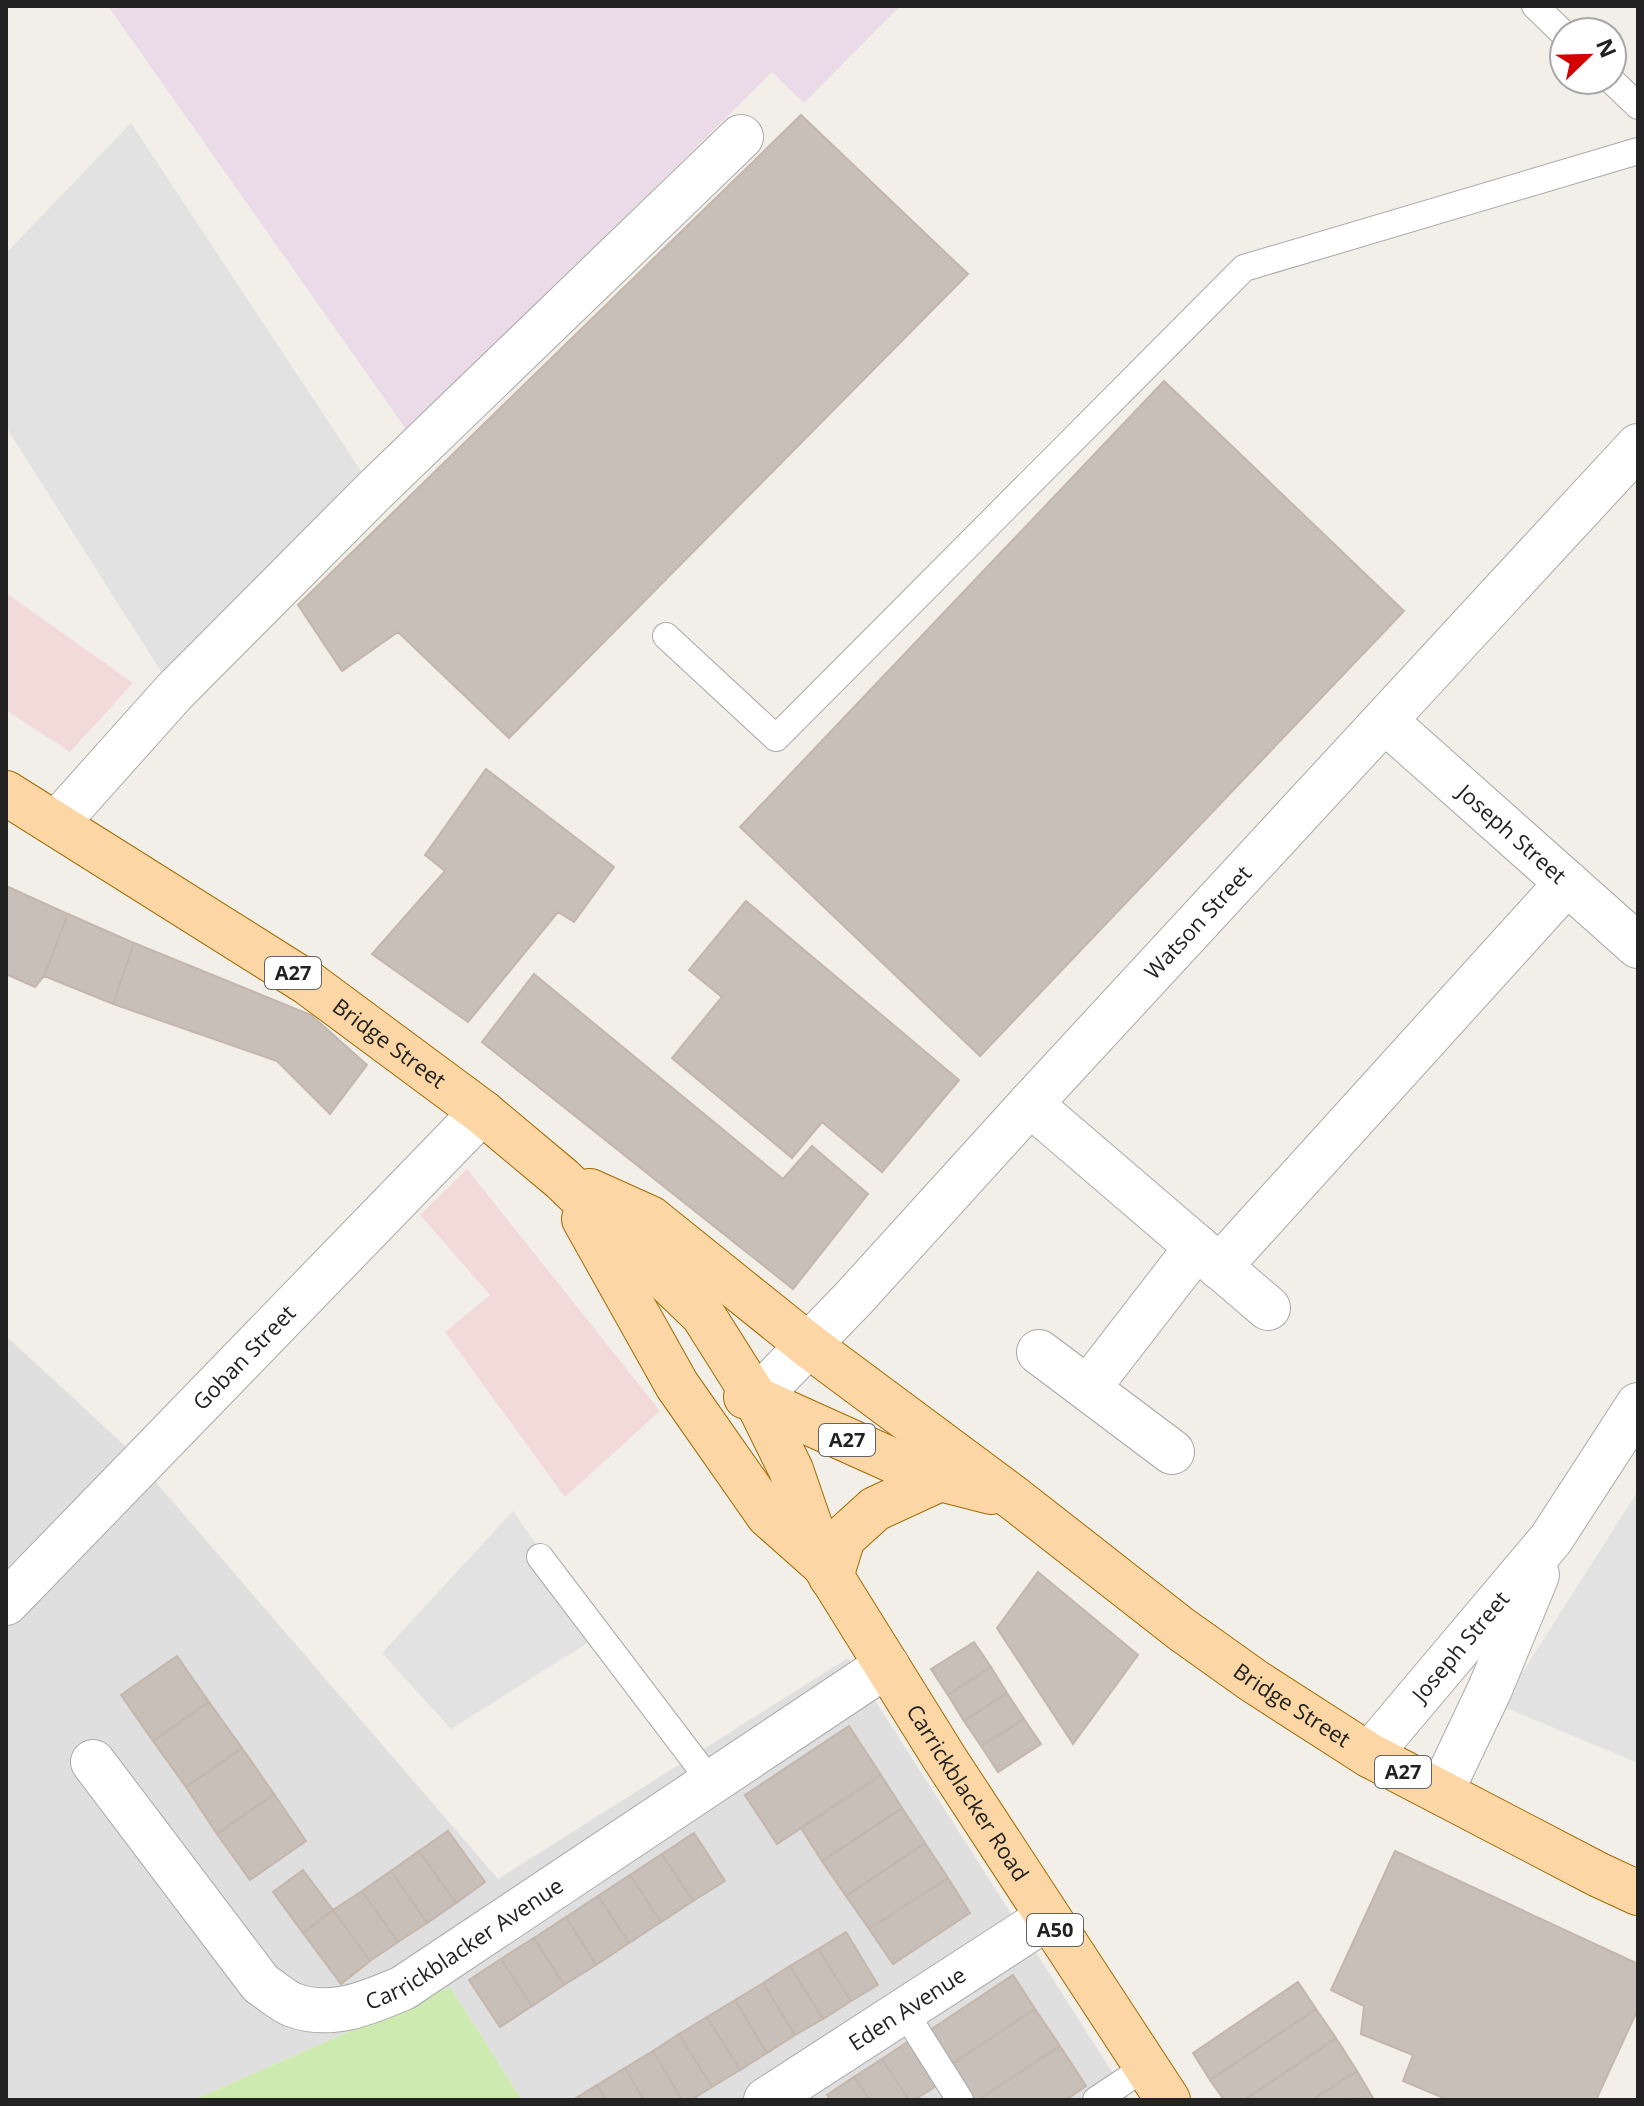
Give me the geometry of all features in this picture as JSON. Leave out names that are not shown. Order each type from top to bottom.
[{"type":"main road","name":"Bridge Street","points":[[6,793],[308,983],[482,1112],[562,1179],[703,1315],[756,1399]]},
{"type":"main road","name":"Bridge Street","points":[[562,1179],[650,1218],[808,1345],[1254,1681],[1369,1755],[1638,1893]]},
{"type":"main road","name":"Bridge Street","points":[[562,1179],[677,1385],[756,1399],[940,1479],[1015,1499]]},
{"type":"main road","name":"Carrickblacker Road","points":[[677,1385],[768,1515],[827,1570]]},
{"type":"main road","name":"Carrickblacker Road","points":[[756,1399],[791,1470],[827,1570],[1047,1918],[1157,2083]]},
{"type":"main road","points":[[827,1570],[843,1538],[875,1509],[940,1479]]},
{"type":"street","points":[[56,824],[174,692],[386,480],[741,137]]},
{"type":"street","name":"Watson Street","points":[[756,1399],[853,1299],[1638,446]]},
{"type":"street","name":"Joseph Street","points":[[1385,721],[1638,946]]},
{"type":"street","points":[[1088,1388],[1208,1257],[1567,883]]},
{"type":"street","points":[[1030,1104],[1268,1308]]},
{"type":"street","name":"Goban Street","points":[[6,1603],[482,1112]]},
{"type":"street","points":[[1039,1352],[1172,1452]]},
{"type":"street","name":"Joseph Street","points":[[1369,1755],[1551,1539],[1638,1405]]},
{"type":"street","name":"Joseph Street","points":[[1441,1792],[1490,1689],[1551,1539]]},
{"type":"street","name":"Carrickblacker Avenue","points":[[93,1762],[261,1984],[292,2005],[328,2012],[364,2004],[403,1988],[887,1665]]},
{"type":"street","name":"Eden Avenue","points":[[766,2100],[1047,1918]]},
{"type":"lane","points":[[666,636],[776,738],[1244,268],[1638,151]]},
{"type":"lane","points":[[540,1557],[711,1782]]},
{"type":"lane","points":[[904,2011],[960,2100]]},
{"type":"lane","points":[[1096,2100],[1157,2083]]},
{"type":"shaded area","points":[[108,6],[900,6],[804,103],[772,72],[408,432]]},
{"type":"shaded area","points":[[131,123],[374,491],[174,692],[6,427],[6,253]]},
{"type":"shaded area","points":[[6,593],[133,683],[70,752],[6,710]]},
{"type":"shaded area","points":[[467,1169],[660,1411],[565,1497],[445,1332],[490,1295],[420,1215]]},
{"type":"shaded area","points":[[6,1336],[123,1444],[498,1879],[848,1658],[1130,2100],[522,2100],[450,1987],[193,2100],[6,2100]]},
{"type":"shaded area","points":[[1638,1491],[1638,1763],[1501,1706]]},
{"type":"shaded area","points":[[513,1511],[600,1635],[451,1729],[382,1653]]},
{"type":"green space","points":[[450,1987],[522,2100],[193,2100]]},
{"type":"building","points":[[801,115],[968,274],[509,738],[398,632],[342,671],[298,605]]},
{"type":"building","points":[[1164,381],[1404,611],[980,1056],[740,827]]},
{"type":"building","points":[[486,769],[614,867],[574,922],[558,912],[468,1022],[372,954],[445,871],[425,855]]},
{"type":"building","points":[[6,886],[68,914],[44,976],[35,987],[6,974]]},
{"type":"building","points":[[746,901],[959,1080],[882,1172],[822,1122],[792,1158],[672,1058],[722,997],[689,970]]},
{"type":"building","points":[[68,914],[134,943],[113,1004],[44,976]]},
{"type":"building","points":[[134,943],[311,1015],[367,1065],[330,1114],[277,1061],[113,1004]]},
{"type":"building","points":[[534,974],[783,1179],[812,1146],[868,1194],[793,1289],[482,1042]]},
{"type":"building","points":[[1038,1572],[1138,1655],[1073,1744],[997,1628]]},
{"type":"building","points":[[974,1642],[991,1667],[948,1695],[931,1669]]},
{"type":"building","points":[[177,1656],[209,1702],[153,1741],[121,1695]]},
{"type":"building","points":[[991,1667],[1007,1693],[964,1721],[948,1695]]},
{"type":"building","points":[[1007,1693],[1024,1719],[981,1746],[964,1721]]},
{"type":"building","points":[[209,1702],[242,1748],[186,1787],[153,1741]]},
{"type":"building","points":[[1024,1719],[1041,1744],[998,1772],[981,1746]]},
{"type":"building","points":[[849,1726],[881,1775],[777,1844],[745,1795]]},
{"type":"building","points":[[242,1748],[274,1794],[217,1834],[186,1787]]},
{"type":"building","points":[[881,1775],[902,1808],[822,1861],[801,1828]]},
{"type":"building","points":[[274,1794],[306,1841],[250,1880],[217,1834]]},
{"type":"building","points":[[902,1808],[925,1843],[846,1896],[822,1861]]},
{"type":"building","points":[[448,1831],[485,1882],[456,1903],[419,1851]]},
{"type":"building","points":[[694,1833],[725,1881],[693,1901],[662,1854]]},
{"type":"building","points":[[925,1843],[948,1878],[869,1929],[846,1896]]},
{"type":"building","points":[[419,1851],[456,1903],[427,1923],[391,1871]]},
{"type":"building","points":[[1395,1851],[1638,1964],[1638,2009],[1596,2100],[1448,2100],[1403,2081],[1413,2055],[1361,2034],[1364,2006],[1331,1990]]},
{"type":"building","points":[[662,1854],[693,1901],[661,1922],[630,1875]]},
{"type":"building","points":[[303,1870],[333,1910],[303,1933],[273,1892]]},
{"type":"building","points":[[391,1871],[427,1923],[398,1942],[362,1891]]},
{"type":"building","points":[[630,1875],[661,1922],[629,1943],[598,1896]]},
{"type":"building","points":[[948,1878],[970,1913],[893,1964],[869,1929]]},
{"type":"building","points":[[362,1891],[398,1942],[370,1961],[333,1910]]},
{"type":"building","points":[[598,1896],[629,1943],[596,1965],[566,1917]]},
{"type":"building","points":[[333,1910],[370,1961],[341,1984],[303,1933]]},
{"type":"building","points":[[566,1917],[596,1965],[564,1985],[534,1938]]},
{"type":"building","points":[[846,1932],[878,1985],[851,2001],[818,1949]]},
{"type":"building","points":[[534,1938],[564,1985],[532,2006],[501,1959]]},
{"type":"building","points":[[818,1949],[851,2001],[823,2019],[790,1966]]},
{"type":"building","points":[[501,1959],[532,2006],[500,2027],[469,1980]]},
{"type":"building","points":[[790,1966],[823,2019],[795,2035],[763,1983]]},
{"type":"building","points":[[1013,1975],[1035,2009],[949,2066],[927,2032]]},
{"type":"building","points":[[1298,1982],[1316,2009],[1210,2080],[1193,2053]]},
{"type":"building","points":[[763,1983],[795,2035],[767,2053],[735,2000]]},
{"type":"building","points":[[735,2000],[767,2053],[740,2070],[707,2017]]},
{"type":"building","points":[[1035,2009],[1060,2046],[978,2100],[971,2100],[949,2066]]},
{"type":"building","points":[[1316,2009],[1336,2038],[1244,2100],[1224,2100],[1210,2080]]},
{"type":"building","points":[[707,2017],[740,2070],[712,2087],[679,2034]]},
{"type":"building","points":[[679,2034],[712,2087],[691,2100],[682,2100],[653,2051]]},
{"type":"building","points":[[1336,2038],[1357,2071],[1312,2100],[1244,2100]]},
{"type":"building","points":[[909,2041],[938,2085],[914,2100],[909,2100],[882,2059]]},
{"type":"building","points":[[1060,2046],[1086,2086],[1066,2100],[978,2100]]},
{"type":"building","points":[[653,2051],[682,2100],[644,2100],[625,2068]]},
{"type":"building","points":[[882,2059],[909,2100],[870,2100],[854,2077]]},
{"type":"building","points":[[625,2068],[644,2100],[606,2100],[597,2085]]},
{"type":"building","points":[[1357,2071],[1373,2098],[1312,2100]]},
{"type":"building","points":[[854,2077],[870,2100],[831,2100],[827,2095]]},
{"type":"building","points":[[597,2085],[606,2100],[573,2100]]}]
